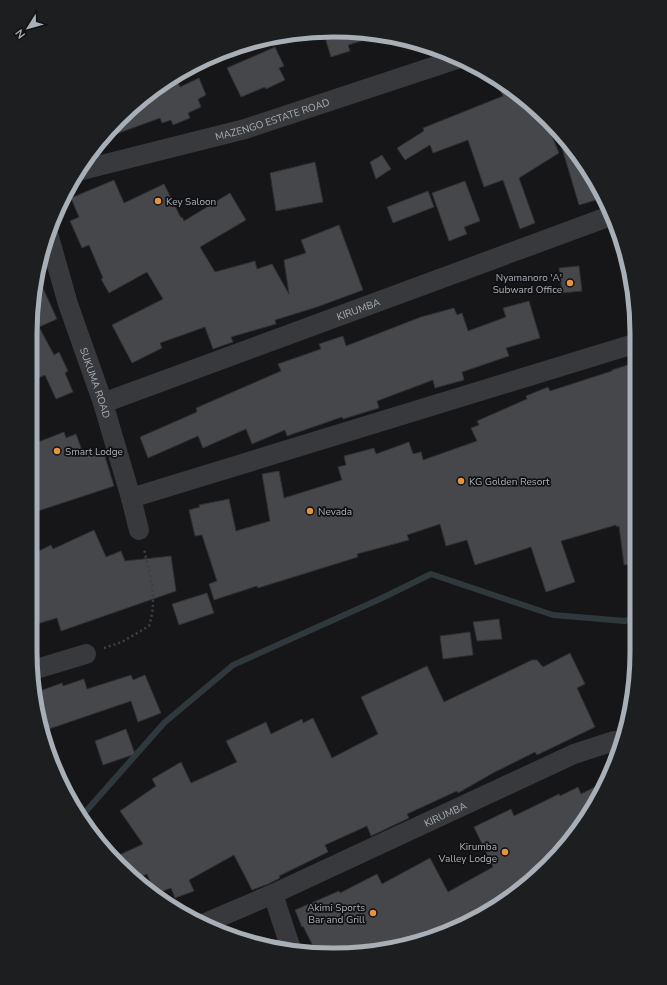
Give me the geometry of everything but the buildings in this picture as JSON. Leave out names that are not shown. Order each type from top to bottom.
[{"type":"street","name":"MAZENGO ESTATE ROAD","points":[[87,169],[245,129],[450,61]]},
{"type":"street","name":"KIRUMBA","points":[[103,403],[606,218]]},
{"type":"street","name":"SUKUMA ROAD","points":[[51,244],[68,304],[103,403],[132,498],[139,530]]},
{"type":"street","points":[[132,498],[630,345]]},
{"type":"street","points":[[38,669],[86,654]]},
{"type":"street","name":"KIRUMBA","points":[[211,921],[273,894],[574,754],[616,742]]},
{"type":"street","points":[[273,894],[289,944]]},
{"type":"path","points":[[86,654],[122,642],[149,626],[153,613],[154,593],[139,530]]},
{"type":"waterway","points":[[85,813],[164,723],[233,665],[380,599],[431,574],[553,615],[625,621],[630,619]]},
{"type":"place","name":"Key Saloon","points":[[158,201]]},
{"type":"place","name":"Nyamanoro 'A' Subward Office","points":[[570,283]]},
{"type":"place","name":"Smart Lodge","points":[[57,451]]},
{"type":"place","name":"KG Golden Resort","points":[[461,481]]},
{"type":"place","name":"Nevada","points":[[310,511]]},
{"type":"place","name":"Kirumba Valley Lodge","points":[[505,852]]},
{"type":"place","name":"Akimi Sports Bar and Grill","points":[[373,913]]}]
